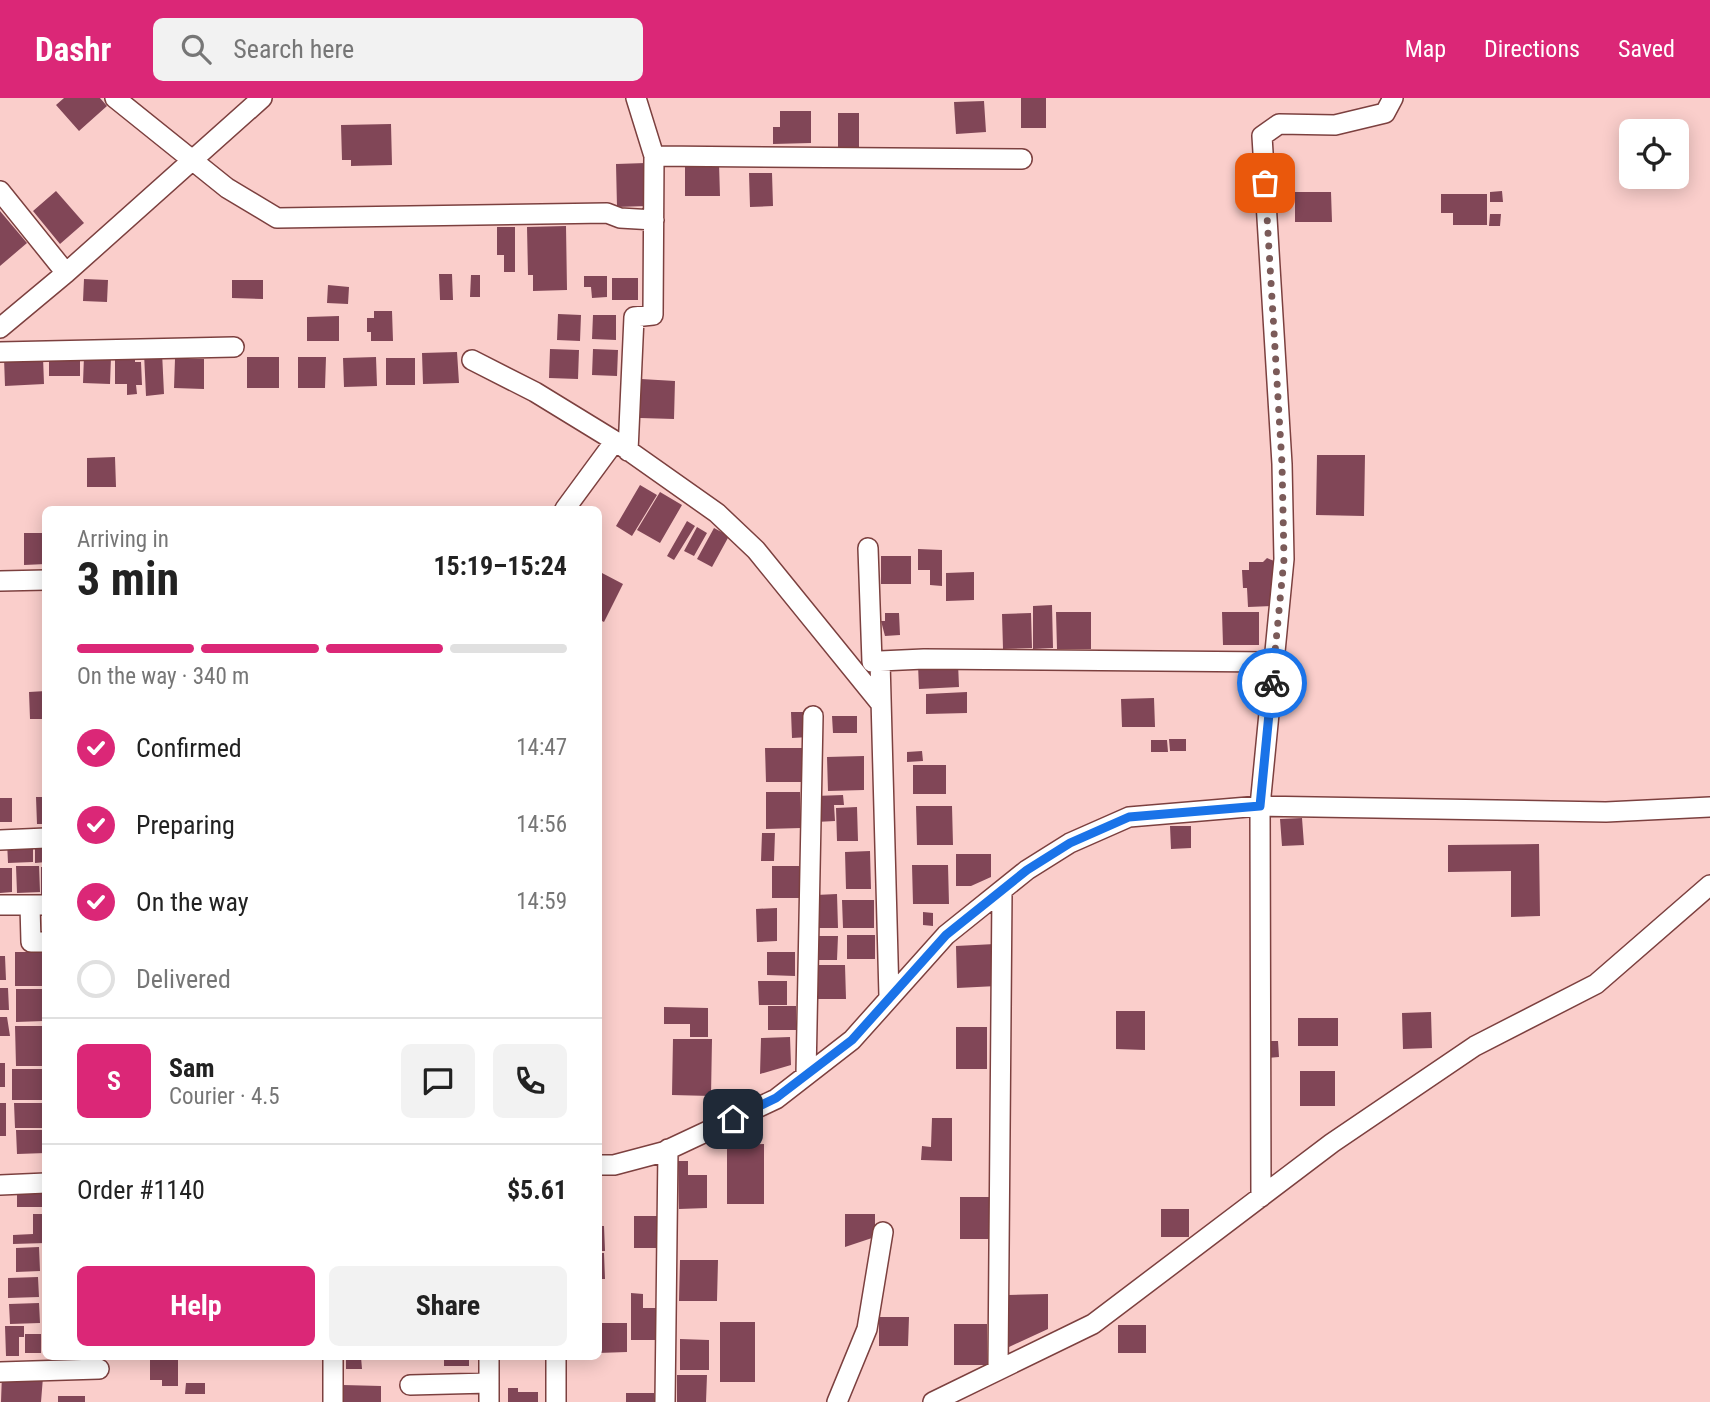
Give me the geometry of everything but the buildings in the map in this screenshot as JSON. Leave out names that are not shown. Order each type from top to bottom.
[{"type":"street","points":[[115,98],[227,188],[277,218],[607,214],[620,218],[654,220]]},
{"type":"street","points":[[0,328],[66,273],[261,98]]},
{"type":"street","points":[[568,506],[621,446],[634,317],[653,315],[654,156],[636,98]]},
{"type":"street","points":[[1261,1197],[1260,806],[1284,559],[1282,464],[1262,136],[1279,124],[1335,125],[1385,113],[1393,98]]},
{"type":"street","points":[[654,156],[1022,159]]},
{"type":"street","points":[[0,191],[66,273]]},
{"type":"street","points":[[0,352],[234,347]]},
{"type":"street","points":[[472,360],[535,392],[621,446],[717,513],[756,550],[881,704]]},
{"type":"street","points":[[868,548],[872,662],[923,659],[1275,662]]},
{"type":"street","points":[[0,582],[42,580]]},
{"type":"street","points":[[880,661],[889,996]]},
{"type":"street","points":[[806,1075],[813,716]]},
{"type":"street","points":[[602,1165],[668,1149],[776,1098],[852,1040],[946,935],[1027,870],[1070,843],[1129,817],[1260,806],[1606,812],[1710,807]]},
{"type":"street","points":[[0,840],[42,838]]},
{"type":"street","points":[[933,1402],[1093,1324],[1332,1143],[1475,1046],[1596,984],[1710,885]]},
{"type":"street","points":[[998,1370],[1002,891]]},
{"type":"street","points":[[0,905],[38,905],[31,942],[42,942]]},
{"type":"street","points":[[665,1402],[668,1149]]},
{"type":"street","points":[[0,1185],[42,1183]]},
{"type":"street","points":[[837,1402],[867,1329],[883,1232]]},
{"type":"street","points":[[333,1360],[333,1402]]},
{"type":"street","points":[[410,1385],[489,1392],[489,1360]]},
{"type":"street","points":[[556,1360],[556,1402]]},
{"type":"street","points":[[0,1372],[99,1369]]},
{"type":"way so far","points":[[1265,183],[1282,464],[1284,559],[1272,683]]},
{"type":"route","points":[[733,1119],[776,1098],[852,1040],[946,935],[1027,870],[1070,843],[1129,817],[1260,806],[1272,683]]}]
